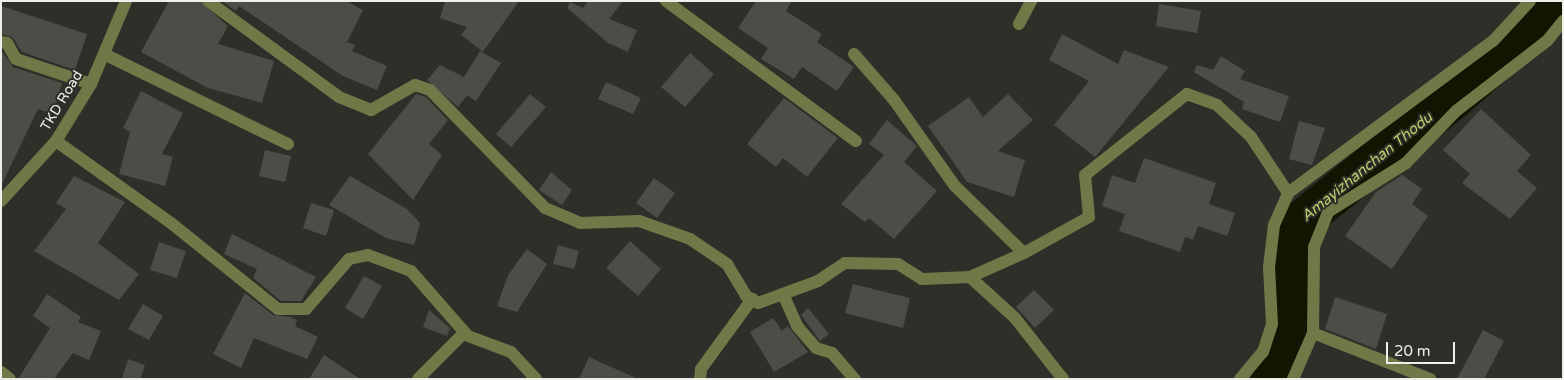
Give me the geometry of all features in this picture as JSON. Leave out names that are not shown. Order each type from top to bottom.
[{"type":"street","name":"TKD Road","points":[[1,201],[56,141],[91,84],[126,1]]},
{"type":"street","points":[[208,1],[339,97],[370,110],[415,85],[430,90],[545,208],[580,223],[639,221],[690,239],[727,264],[752,299],[758,303],[818,281],[845,263],[898,264],[922,279],[970,277],[1024,253],[1089,217],[1085,175],[1187,94],[1217,105],[1251,137],[1288,193]]},
{"type":"street","points":[[666,1],[856,141]]},
{"type":"street","points":[[1019,24],[1031,1]]},
{"type":"street","points":[[1240,379],[1263,352],[1272,324],[1268,267],[1274,225],[1288,193],[1493,41],[1530,1]]},
{"type":"street","points":[[1293,379],[1313,333],[1314,247],[1328,212],[1406,163],[1456,111],[1547,41],[1563,21]]},
{"type":"street","points":[[1,42],[7,44],[16,59],[91,84]]},
{"type":"street","points":[[104,54],[288,144]]},
{"type":"street","points":[[854,54],[894,100],[955,186],[1024,253]]},
{"type":"street","points":[[56,141],[156,212],[278,309],[306,309],[349,259],[368,255],[412,270],[465,332],[512,352],[536,379]]},
{"type":"street","points":[[970,277],[1015,318],[1063,379]]},
{"type":"street","points":[[783,294],[797,326],[816,348],[832,353],[855,379]]},
{"type":"street","points":[[700,379],[701,369],[752,299]]},
{"type":"street","points":[[418,379],[465,332]]},
{"type":"street","points":[[1313,333],[1430,379]]},
{"type":"street","points":[[1,372],[10,379]]},
{"type":"building","points":[[169,1],[200,1],[228,26],[218,44],[274,61],[262,103],[208,88],[141,52]]},
{"type":"building","points":[[222,1],[346,1],[363,10],[347,42],[355,45],[352,51],[387,66],[377,90],[343,76],[239,6],[236,11]]},
{"type":"building","points":[[445,1],[519,1],[483,52],[461,35],[467,27],[440,18]]},
{"type":"building","points":[[588,1],[623,1],[609,19],[637,30],[628,52],[608,43],[567,8],[570,2],[583,8]]},
{"type":"building","points":[[756,1],[792,1],[786,11],[822,34],[817,42],[854,67],[837,91],[802,67],[794,79],[761,59],[768,48],[738,28]]},
{"type":"building","points":[[1159,4],[1201,11],[1197,33],[1156,26]]},
{"type":"building","points":[[1,6],[87,34],[75,70],[22,52],[12,37],[1,34]]},
{"type":"building","points":[[1062,34],[1118,64],[1124,50],[1169,67],[1095,157],[1054,125],[1089,81],[1049,60]]},
{"type":"building","points":[[1,50],[13,67],[62,83],[53,114],[38,109],[1,186]]},
{"type":"building","points":[[480,51],[501,63],[476,101],[467,95],[458,107],[427,80],[440,65],[464,77]]},
{"type":"building","points":[[690,53],[714,74],[685,107],[661,87]]},
{"type":"building","points":[[1221,56],[1245,71],[1240,79],[1289,96],[1280,122],[1242,109],[1244,102],[1194,72],[1197,65],[1213,70]]},
{"type":"building","points":[[606,82],[641,98],[633,114],[598,99]]},
{"type":"building","points":[[141,91],[183,113],[162,154],[173,157],[165,186],[119,174],[130,132],[123,128]]},
{"type":"building","points":[[416,94],[426,97],[448,120],[429,144],[442,155],[413,200],[368,154]]},
{"type":"building","points":[[530,94],[546,107],[511,147],[496,134]]},
{"type":"building","points":[[1008,94],[1033,120],[998,151],[1025,160],[1014,197],[967,182],[928,126],[969,97],[983,117]]},
{"type":"building","points":[[784,98],[838,138],[807,177],[783,158],[776,167],[747,144]]},
{"type":"building","points":[[1481,109],[1531,155],[1517,171],[1537,188],[1510,219],[1462,183],[1470,174],[1443,150]]},
{"type":"building","points":[[887,120],[917,146],[904,162],[937,191],[894,239],[869,218],[865,222],[841,204],[884,155],[869,144]]},
{"type":"building","points":[[1299,121],[1325,128],[1312,165],[1289,159]]},
{"type":"building","points":[[265,150],[291,156],[285,182],[259,176]]},
{"type":"building","points":[[1144,158],[1216,183],[1209,204],[1235,213],[1227,236],[1198,226],[1193,240],[1185,237],[1180,252],[1119,231],[1125,214],[1102,206],[1112,175],[1135,183]]},
{"type":"building","points":[[551,172],[572,190],[562,205],[539,190]]},
{"type":"building","points":[[1402,175],[1422,189],[1412,204],[1428,216],[1392,269],[1345,236],[1376,192]]},
{"type":"building","points":[[74,176],[125,202],[98,243],[139,274],[119,300],[34,251],[66,209],[56,203]]},
{"type":"building","points":[[350,176],[407,209],[420,223],[414,245],[386,238],[329,205]]},
{"type":"building","points":[[654,178],[675,193],[657,218],[636,203]]},
{"type":"building","points":[[311,203],[334,210],[326,236],[303,228]]},
{"type":"building","points":[[232,234],[316,277],[301,301],[281,301],[253,278],[257,269],[224,254]]},
{"type":"building","points":[[630,241],[661,269],[638,296],[606,268]]},
{"type":"building","points":[[159,242],[186,251],[177,278],[150,270]]},
{"type":"building","points":[[558,245],[579,251],[574,269],[553,264]]},
{"type":"building","points":[[527,249],[547,264],[517,312],[497,306],[508,275]]},
{"type":"building","points":[[364,276],[382,286],[363,319],[345,308]]},
{"type":"building","points":[[853,284],[910,298],[903,328],[845,313]]},
{"type":"building","points":[[1034,290],[1054,310],[1035,328],[1016,307]]},
{"type":"building","points":[[245,293],[273,315],[291,317],[297,320],[295,326],[318,337],[307,359],[254,338],[241,368],[213,354]]},
{"type":"building","points":[[47,294],[81,317],[78,322],[101,331],[89,360],[73,353],[54,379],[18,379],[50,328],[33,316]]},
{"type":"building","points":[[1335,297],[1387,314],[1376,349],[1325,329]]},
{"type":"building","points":[[143,304],[163,316],[149,340],[128,329]]},
{"type":"building","points":[[808,308],[829,334],[820,341],[801,315]]},
{"type":"building","points":[[429,310],[450,328],[447,336],[423,327]]},
{"type":"building","points":[[773,318],[782,331],[788,326],[808,352],[774,372],[750,332]]},
{"type":"building","points":[[1483,330],[1504,341],[1484,379],[1457,379]]},
{"type":"building","points":[[324,355],[360,379],[309,379]]},
{"type":"building","points":[[589,357],[638,379],[579,379]]},
{"type":"building","points":[[128,359],[145,365],[140,379],[122,379]]},
{"type":"waterway","name":"Amayizhanchan Thodu","points":[[1271,379],[1283,362],[1295,294],[1295,225],[1452,99],[1534,28],[1556,1]]}]
